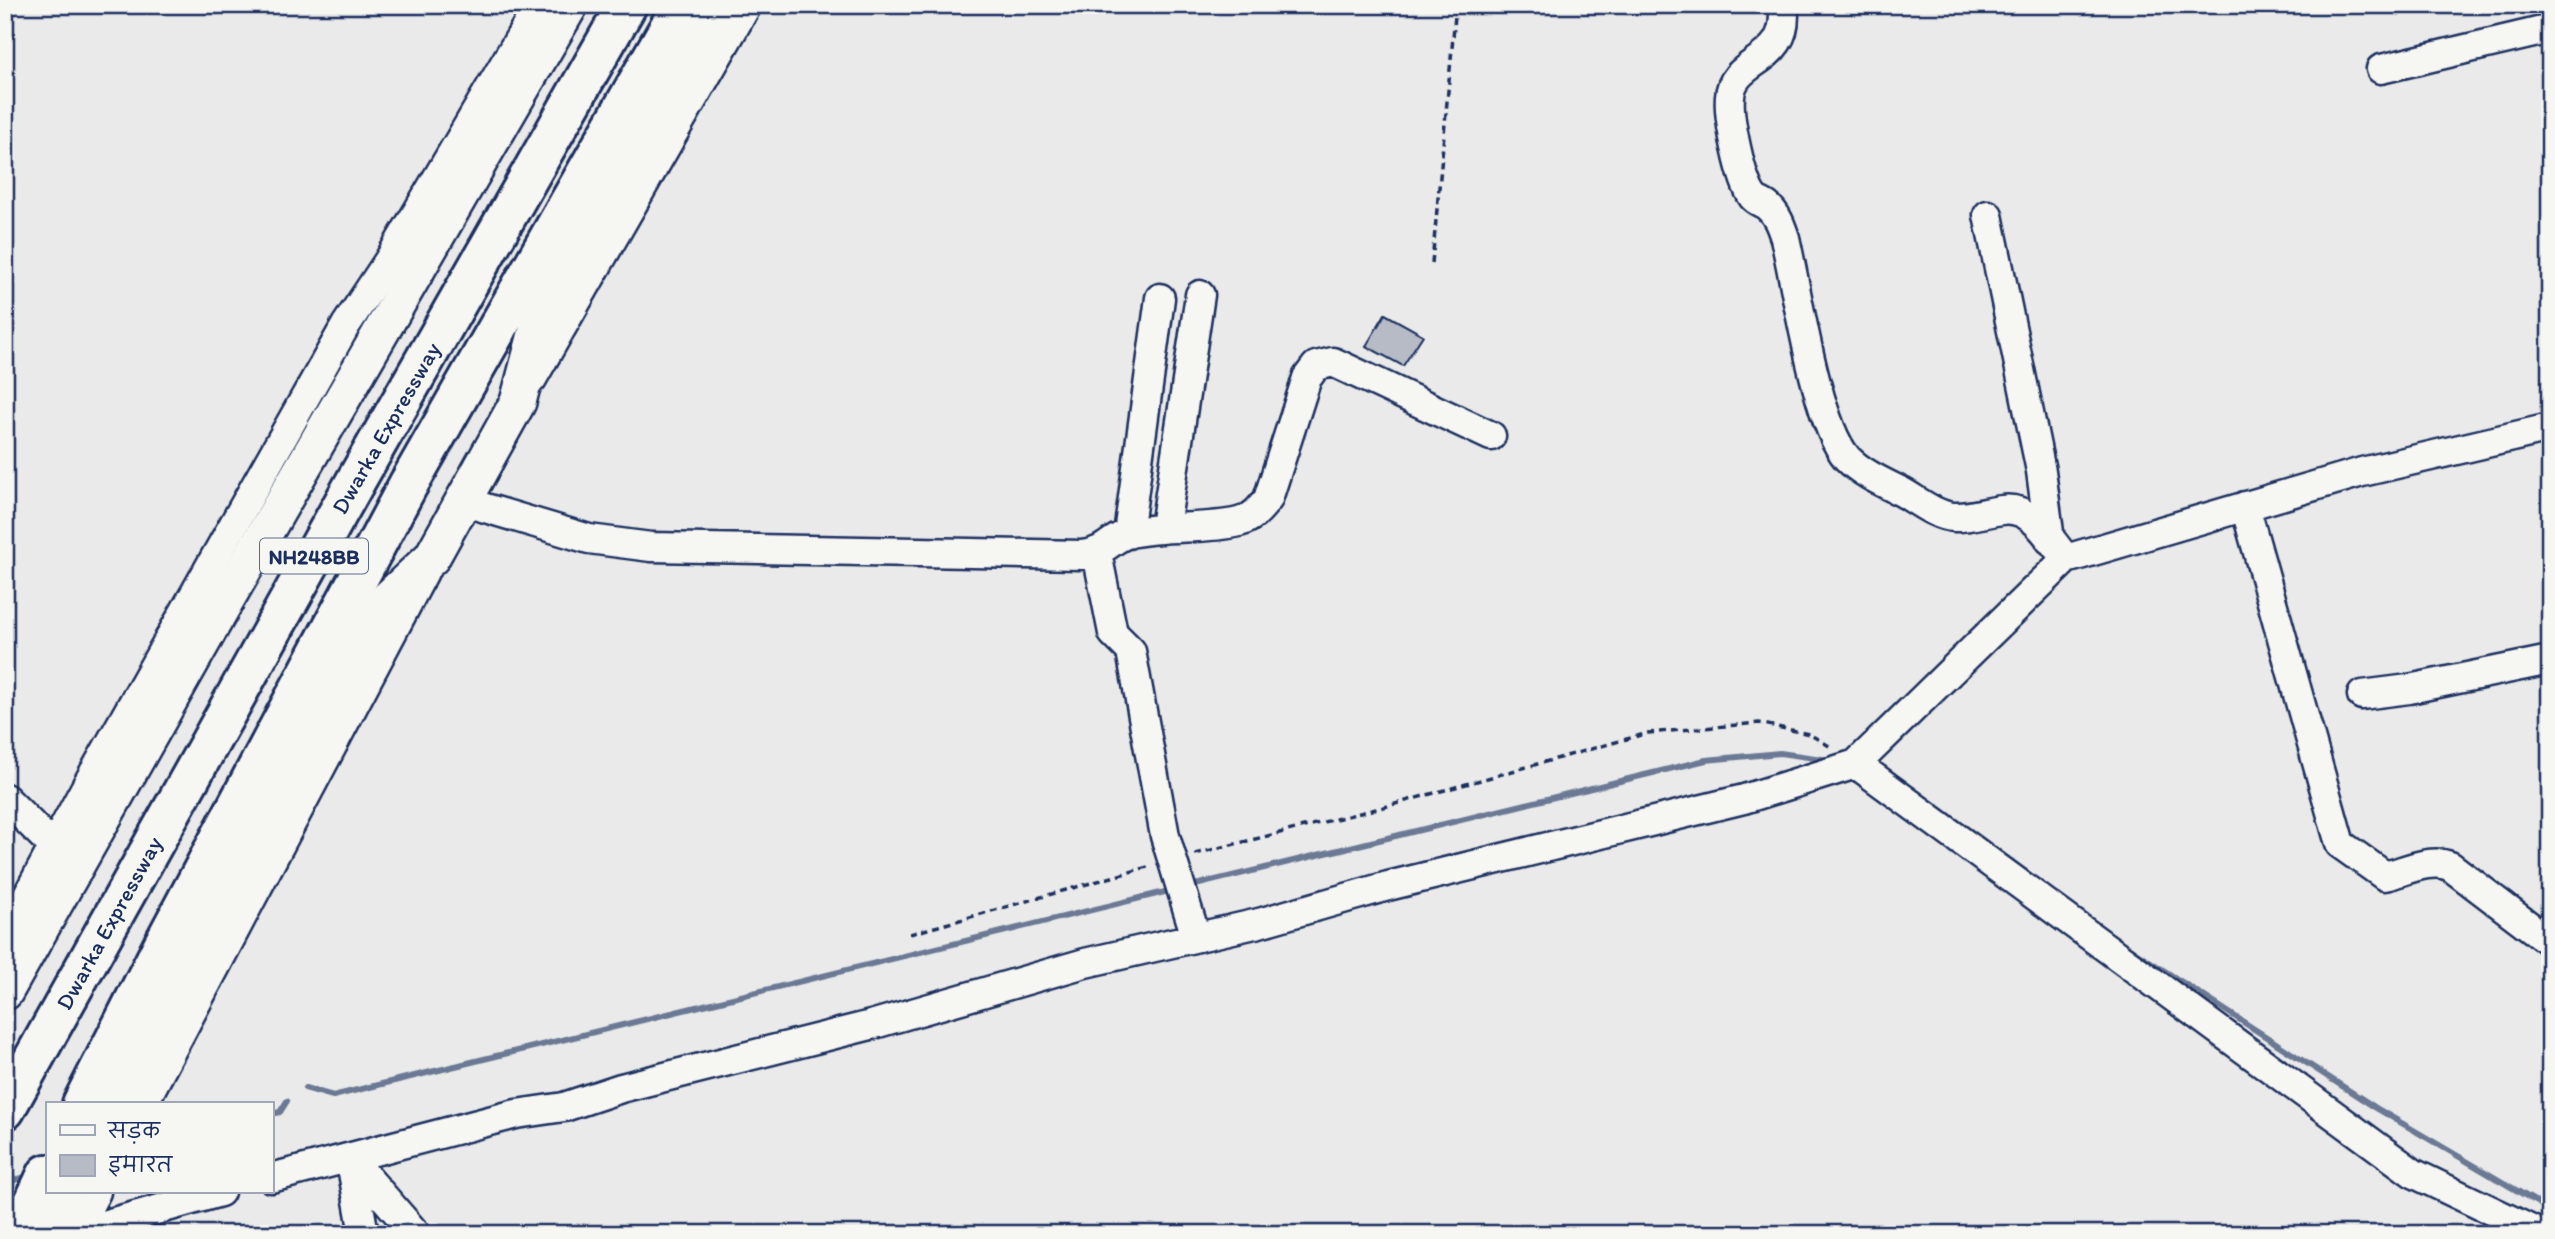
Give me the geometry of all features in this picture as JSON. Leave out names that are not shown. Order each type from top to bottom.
[{"type":"highway","name":"Dwarka Expressway","points":[[5,1110],[358,477],[627,5]]},
{"type":"highway","name":"Dwarka Expressway","points":[[83,1102],[408,485],[682,5]]},
{"type":"highway","points":[[19,1234],[46,1176]]},
{"type":"main road","points":[[5,992],[225,602],[570,5]]},
{"type":"main road","points":[[112,1102],[377,609],[432,557],[518,402],[540,319],[717,5]]},
{"type":"main road","points":[[41,1234],[61,1194]]},
{"type":"street","points":[[5,937],[346,325],[389,260],[539,5]]},
{"type":"street","points":[[518,402],[747,5]]},
{"type":"street","points":[[1783,5],[1784,27],[1779,40],[1772,51],[1740,75],[1729,100],[1743,174],[1754,198],[1778,218],[1785,238],[1823,408],[1835,439],[1848,459],[1868,474],[1940,513],[1956,517],[2006,509],[2023,513],[2035,520],[2058,550]]},
{"type":"street","points":[[2381,69],[2550,29]]},
{"type":"street","points":[[1988,215],[2058,550]]},
{"type":"street","points":[[1165,527],[1200,295]]},
{"type":"street","points":[[1128,534],[1160,298]]},
{"type":"street","points":[[462,501],[589,539],[651,547],[1097,554],[1128,534],[1165,527],[1240,522],[1256,513],[1268,499],[1307,378],[1316,366],[1333,362],[1491,436]]},
{"type":"street","points":[[273,1177],[516,1114],[564,1107],[621,1088],[871,1025],[1085,963],[1744,799],[1856,764],[2058,550],[2245,506],[2362,472],[2550,428]]},
{"type":"street","points":[[2245,506],[2340,844],[2385,876],[2426,864],[2441,862],[2450,866],[2550,942]]},
{"type":"street","points":[[1097,554],[1113,633],[1131,651],[1165,836],[1196,937]]},
{"type":"street","points":[[144,1102],[432,557]]},
{"type":"street","points":[[2362,695],[2409,690],[2550,660]]},
{"type":"street","points":[[1856,764],[2413,1173],[2540,1234]]},
{"type":"street","points":[[9,813],[54,847]]},
{"type":"street","points":[[350,1158],[365,1234]]},
{"type":"street","points":[[350,1158],[416,1234]]},
{"type":"street","points":[[74,1233],[95,1194]]},
{"type":"street","points":[[74,1233],[213,1194]]},
{"type":"path","points":[[1432,263],[1456,5]]},
{"type":"path","points":[[1193,855],[1388,806],[1648,733],[1759,723],[1809,734],[1856,764]]},
{"type":"path","points":[[910,934],[1153,865]]},
{"type":"building","points":[[1385,314],[1423,335],[1403,366],[1366,346]]},
{"type":"waterway","points":[[1187,887],[1706,760],[1780,753],[1829,760]]},
{"type":"waterway","points":[[305,1088],[333,1096],[1173,890]]},
{"type":"waterway","points":[[2120,942],[2376,1108],[2550,1210]]},
{"type":"waterway","points":[[273,1114],[280,1112],[287,1101]]},
{"type":"waterway","points":[[5,1182],[31,1176]]}]
